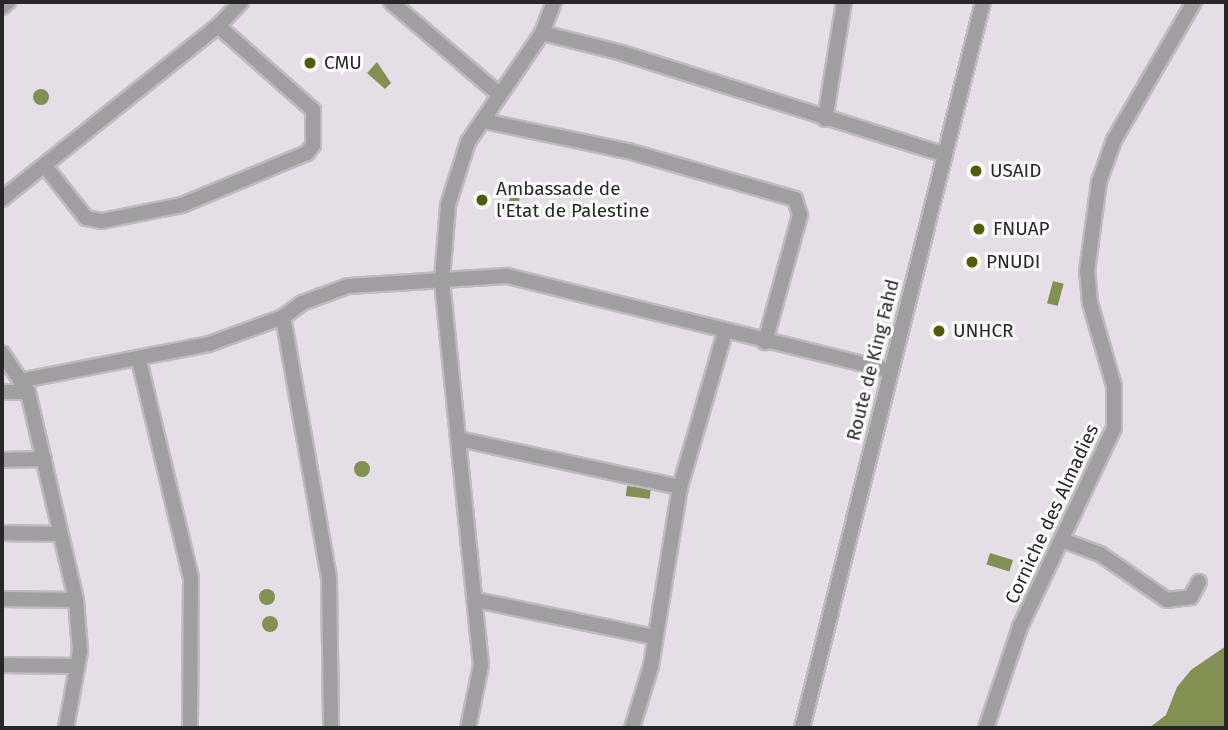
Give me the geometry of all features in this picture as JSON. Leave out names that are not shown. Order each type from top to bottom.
[{"type":"street","points":[[2,7],[8,2]]},
{"type":"street","points":[[2,199],[218,26],[242,2]]},
{"type":"street","points":[[391,2],[500,95]]},
{"type":"street","points":[[468,728],[481,665],[442,280],[448,205],[457,169],[468,142],[542,33],[554,2]]},
{"type":"street","points":[[825,118],[844,2]]},
{"type":"street","name":"Route de King Fahd","points":[[802,728],[983,2]]},
{"type":"street","name":"Corniche des Almadies","points":[[986,728],[1020,626],[1106,448],[1116,411],[1087,279],[1099,182],[1114,140],[1194,2]]},
{"type":"street","points":[[45,166],[86,218],[102,221],[182,205],[307,153],[313,145],[313,110],[218,26]]},
{"type":"street","points":[[542,33],[945,155]]},
{"type":"street","points":[[484,121],[628,151],[795,200],[800,215],[765,342]]},
{"type":"street","points":[[2,392],[209,344],[284,317],[302,303],[348,286],[507,276],[890,371]]},
{"type":"street","points":[[284,317],[329,577],[331,728]]},
{"type":"street","points":[[632,728],[655,637],[680,486],[725,332]]},
{"type":"street","points":[[2,353],[26,386],[76,600],[77,666],[65,728]]},
{"type":"street","points":[[139,360],[191,578],[190,728]]},
{"type":"street","points":[[459,439],[680,486]]},
{"type":"street","points":[[2,460],[44,459]]},
{"type":"street","points":[[2,533],[59,534]]},
{"type":"street","points":[[1062,540],[1100,554],[1167,600],[1191,597],[1199,582]]},
{"type":"street","points":[[2,599],[76,600]]},
{"type":"street","points":[[476,600],[655,637]]},
{"type":"street","points":[[2,665],[77,666]]},
{"type":"shaded area","points":[[377,62],[391,83],[385,89],[367,73]]},
{"type":"shaded area","points":[[41,89],[47,91],[47,103],[41,105],[35,103],[33,97],[35,91]]},
{"type":"shaded area","points":[[513,191],[520,193],[518,212],[508,203]]},
{"type":"shaded area","points":[[1053,281],[1064,284],[1058,306],[1047,303]]},
{"type":"shaded area","points":[[359,461],[365,461],[370,469],[368,475],[359,477],[354,472],[354,466]]},
{"type":"shaded area","points":[[627,486],[651,489],[650,499],[626,496]]},
{"type":"shaded area","points":[[990,553],[1013,560],[1009,571],[986,564]]},
{"type":"shaded area","points":[[267,589],[273,591],[273,603],[267,605],[261,603],[259,597],[261,591]]},
{"type":"shaded area","points":[[267,616],[273,616],[278,624],[276,630],[267,632],[262,627],[262,621]]},
{"type":"shaded area","points":[[1226,646],[1226,728],[1149,728],[1166,715],[1177,687],[1191,670]]},
{"type":"place","name":"CMU","points":[[310,63]]},
{"type":"place","name":"USAID","points":[[976,171]]},
{"type":"place","name":"Ambassade de l'Etat de Palestine","points":[[482,200]]},
{"type":"place","name":"FNUAP","points":[[979,229]]},
{"type":"place","name":"PNUDI","points":[[972,262]]},
{"type":"place","name":"UNHCR","points":[[939,331]]}]
